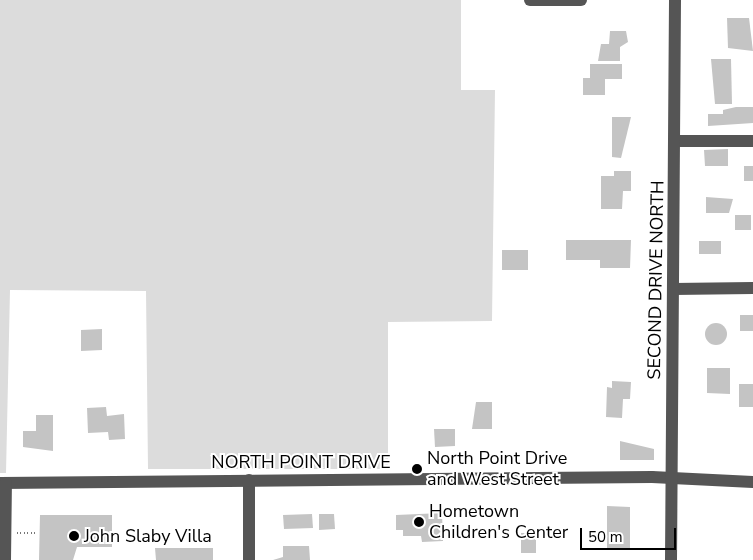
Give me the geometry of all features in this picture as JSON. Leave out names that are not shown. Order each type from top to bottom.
[{"type":"street","points":[[530,0],[580,0]]},
{"type":"street","name":"SECOND DRIVE NORTH","points":[[671,560],[675,0]]},
{"type":"street","points":[[675,141],[753,141]]},
{"type":"street","points":[[674,289],[753,288]]},
{"type":"street","name":"NORTH POINT DRIVE","points":[[3,483],[248,480],[672,479],[753,482]]},
{"type":"street","points":[[248,480],[249,560]]},
{"type":"street","points":[[3,483],[6,560]]},
{"type":"path","points":[[6,533],[37,533]]},
{"type":"shaded area","points":[[0,0],[461,0],[461,90],[495,90],[492,321],[388,322],[388,469],[148,469],[146,291],[10,290],[6,473],[0,473]]},
{"type":"building","points":[[727,18],[749,18],[753,51],[728,48]]},
{"type":"building","points":[[610,31],[626,31],[628,42],[620,47],[620,61],[598,61],[601,44],[609,44]]},
{"type":"building","points":[[711,59],[731,59],[732,104],[715,104]]},
{"type":"building","points":[[590,64],[622,64],[622,79],[605,79],[605,95],[583,95],[583,78],[590,78]]},
{"type":"building","points":[[736,107],[753,107],[753,123],[708,126],[708,114],[723,114],[723,110]]},
{"type":"building","points":[[612,117],[631,117],[621,158],[612,157]]},
{"type":"building","points":[[728,149],[728,166],[705,166],[704,150]]},
{"type":"building","points":[[744,166],[753,166],[753,181],[744,181]]},
{"type":"building","points":[[614,171],[631,171],[631,191],[623,191],[622,209],[601,209],[601,176],[614,176]]},
{"type":"building","points":[[706,197],[733,199],[729,213],[706,213]]},
{"type":"building","points":[[735,215],[751,215],[751,230],[735,230]]},
{"type":"building","points":[[566,240],[631,240],[630,268],[600,268],[600,260],[566,260]]},
{"type":"building","points":[[699,241],[721,241],[721,254],[699,254]]},
{"type":"building","points":[[502,250],[528,250],[528,270],[502,270]]},
{"type":"building","points":[[740,315],[753,315],[753,331],[740,331]]},
{"type":"building","points":[[716,323],[724,326],[727,334],[724,342],[716,345],[708,342],[705,334],[708,326]]},
{"type":"building","points":[[102,329],[102,350],[81,351],[81,330]]},
{"type":"building","points":[[707,368],[730,368],[730,394],[707,393]]},
{"type":"building","points":[[612,381],[631,382],[630,399],[623,399],[622,418],[606,417],[607,387],[612,388]]},
{"type":"building","points":[[739,384],[753,384],[753,407],[739,407]]},
{"type":"building","points":[[476,402],[492,402],[492,429],[472,429]]},
{"type":"building","points":[[106,407],[107,416],[124,414],[125,439],[109,440],[108,432],[88,433],[87,408]]},
{"type":"building","points":[[36,415],[53,415],[53,451],[23,447],[23,431],[36,431]]},
{"type":"building","points":[[434,429],[455,429],[455,446],[435,447]]},
{"type":"building","points":[[620,441],[654,449],[654,460],[620,460]]},
{"type":"building","points":[[607,506],[630,507],[630,550],[607,550]]},
{"type":"building","name":"Hometown Children's Center","points":[[442,513],[443,541],[422,542],[421,536],[403,536],[403,530],[396,530],[396,515]]},
{"type":"building","points":[[312,514],[313,528],[284,529],[283,515]]},
{"type":"building","points":[[319,514],[334,514],[335,529],[319,530]]},
{"type":"building","name":"John Slaby Villa","points":[[40,515],[112,515],[112,547],[77,547],[73,560],[39,560]]},
{"type":"building","points":[[521,533],[536,533],[536,553],[521,553]]},
{"type":"building","points":[[283,546],[309,546],[310,560],[273,560],[283,557]]},
{"type":"building","points":[[155,548],[213,548],[213,560],[156,560]]},
{"type":"place","name":"North Point Drive and West Street","points":[[417,469]]},
{"type":"place","name":"Hometown Children's Center","points":[[419,522]]},
{"type":"place","name":"John Slaby Villa","points":[[74,536]]}]
